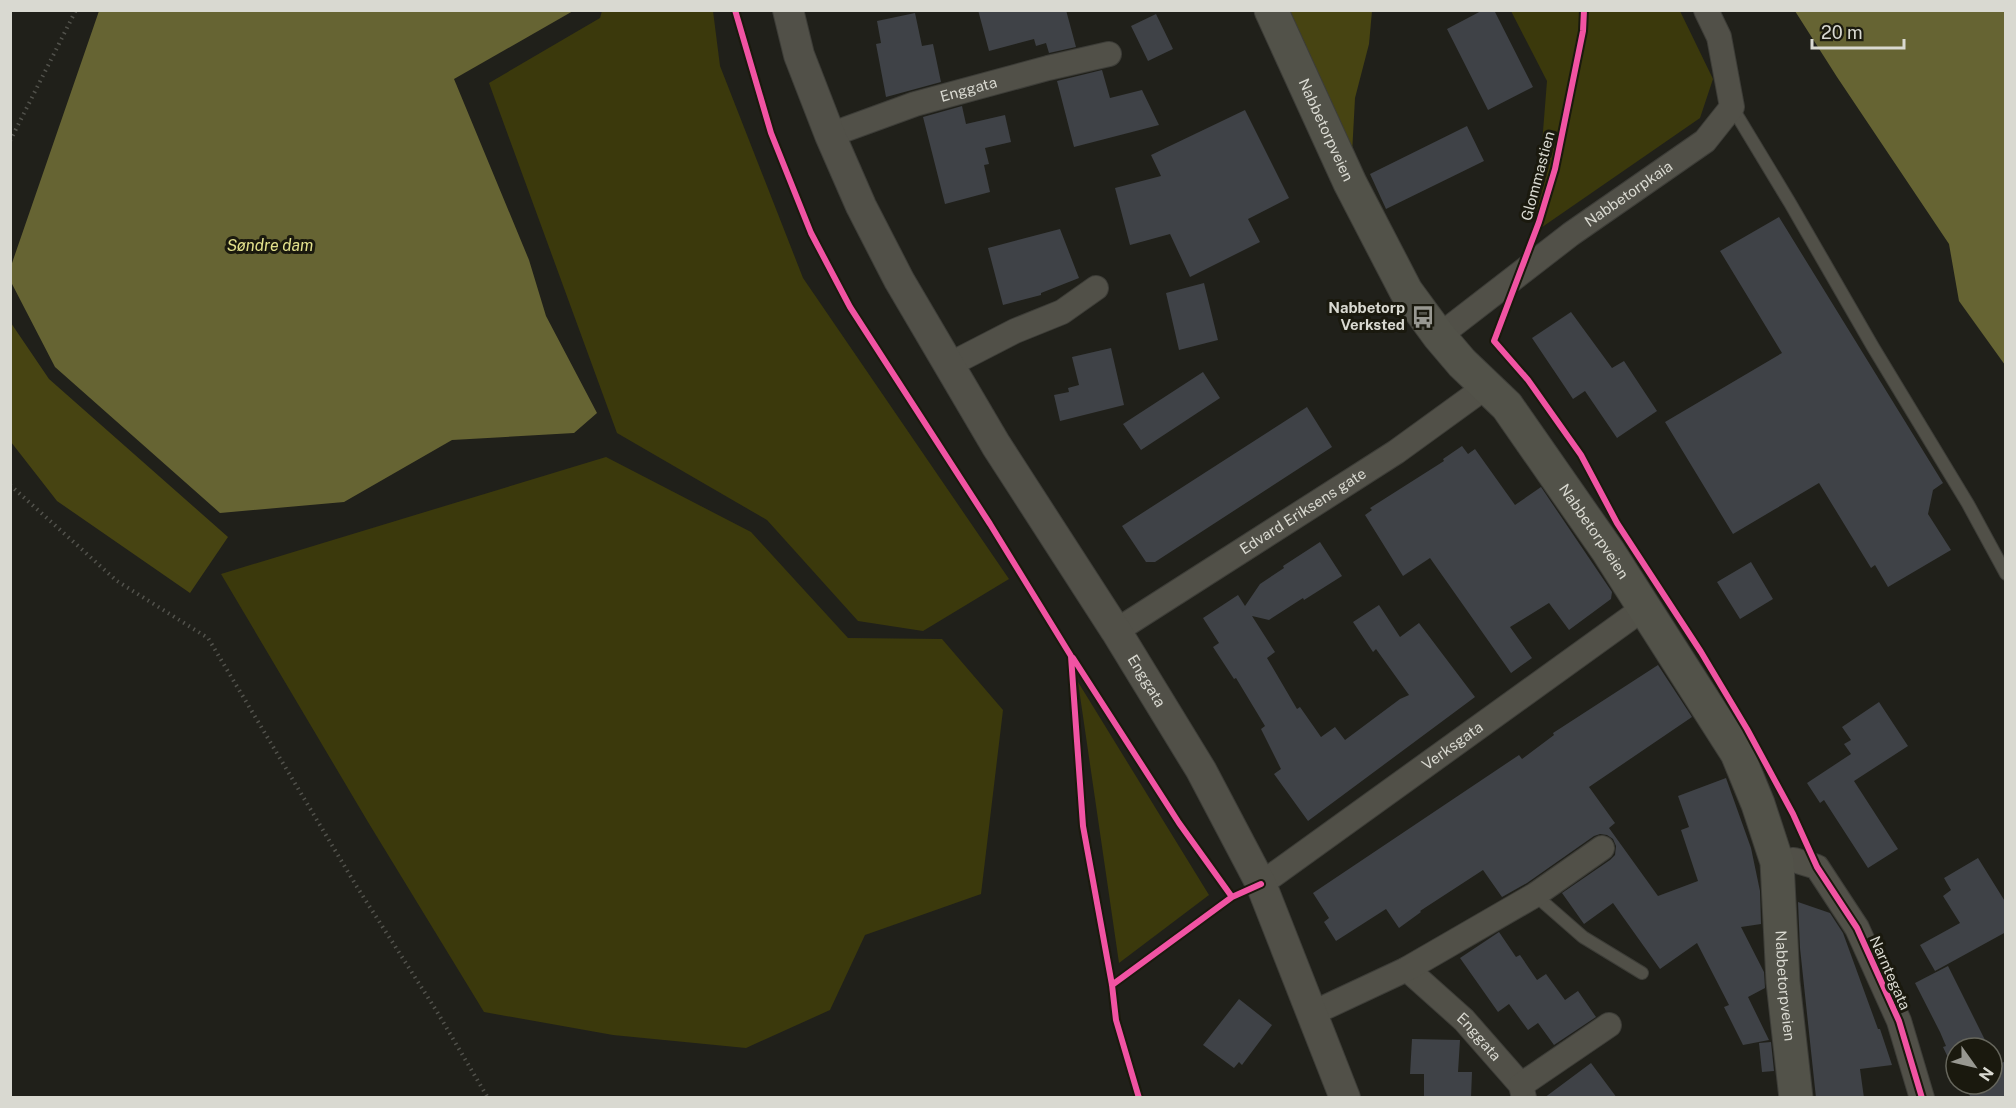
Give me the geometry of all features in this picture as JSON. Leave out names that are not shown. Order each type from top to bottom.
[{"type":"main road","name":"Nabbetorpveien","points":[[1271,10],[1350,183],[1406,291],[1462,363],[1507,405],[1608,551],[1737,753],[1758,804],[1777,862],[1783,982],[1796,1098]]},
{"type":"street","name":"Enggata","points":[[788,10],[799,55],[861,206],[947,366],[1076,572],[1116,631],[1201,770],[1261,884],[1345,1098]]},
{"type":"street","points":[[1706,10],[1719,37],[1732,107]]},
{"type":"street","name":"Enggata","points":[[830,135],[915,104],[1108,54]]},
{"type":"street","name":"Nabbetorpkaia","points":[[1439,336],[1571,234],[1705,141],[1732,107]]},
{"type":"street","points":[[947,366],[1015,331],[1062,312],[1096,288]]},
{"type":"street","name":"Edvard Eriksens gate","points":[[1116,631],[1396,452],[1487,386]]},
{"type":"street","name":"Verksgata","points":[[1261,884],[1644,609]]},
{"type":"street","points":[[1312,1013],[1407,969],[1535,895],[1602,848]]},
{"type":"street","name":"Narntegata","points":[[1777,862],[1794,860],[1817,867],[1857,928],[1899,1021],[1922,1098]]},
{"type":"street","name":"Enggata","points":[[1407,969],[1464,1020],[1522,1091],[1609,1025]]},
{"type":"lane","points":[[1732,107],[1968,504],[2006,574]]},
{"type":"lane","points":[[1535,895],[1583,937],[1642,973]]},
{"type":"path","points":[[10,141],[76,10]]},
{"type":"path","points":[[10,485],[117,581],[208,638],[345,867],[436,1010],[488,1098]]},
{"type":"shaded area","points":[[602,11],[713,11],[720,66],[803,278],[1009,579],[923,631],[858,621],[767,520],[617,433],[489,83],[600,18]]},
{"type":"shaded area","points":[[1287,11],[1372,11],[1369,44],[1355,98],[1352,154]]},
{"type":"shaded area","points":[[1511,11],[1680,11],[1713,79],[1700,118],[1535,232],[1547,81]]},
{"type":"shaded area","points":[[11,323],[49,379],[228,537],[190,593],[57,501],[11,442]]},
{"type":"shaded area","points":[[606,457],[751,532],[848,638],[942,639],[1003,710],[981,894],[865,935],[830,1010],[746,1048],[613,1035],[484,1012],[221,574]]},
{"type":"shaded area","points":[[1078,682],[1209,895],[1119,963]]},
{"type":"water","name":"Søndre dam","points":[[99,11],[573,11],[454,79],[529,260],[546,316],[597,413],[574,433],[452,440],[344,502],[220,513],[55,367],[11,282],[11,266]]},
{"type":"water","points":[[1795,11],[2005,11],[2005,365],[1959,301],[1949,244]]},
{"type":"building","points":[[978,10],[1066,10],[1076,47],[1049,53],[1046,43],[1036,46],[1034,39],[989,51]]},
{"type":"building","points":[[1483,10],[1494,10],[1533,87],[1488,110],[1447,29]]},
{"type":"building","points":[[915,13],[922,46],[933,44],[941,82],[886,97],[876,44],[881,43],[877,21]]},
{"type":"building","points":[[1156,14],[1173,49],[1148,61],[1131,26]]},
{"type":"building","points":[[1102,70],[1110,98],[1142,90],[1159,125],[1074,147],[1057,81]]},
{"type":"building","points":[[962,106],[966,124],[1005,115],[1011,142],[985,148],[989,164],[984,165],[990,192],[945,204],[923,117]]},
{"type":"building","points":[[1245,110],[1289,198],[1248,219],[1260,242],[1190,277],[1170,234],[1130,245],[1115,188],[1161,176],[1151,155]]},
{"type":"building","points":[[1467,126],[1484,161],[1386,209],[1370,174]]},
{"type":"building","points":[[1779,217],[1943,483],[1933,490],[1928,514],[1951,550],[1888,587],[1875,565],[1871,568],[1819,483],[1733,534],[1665,422],[1782,353],[1720,251]]},
{"type":"building","points":[[1060,229],[1079,278],[1041,293],[1041,295],[1003,305],[988,248]]},
{"type":"building","points":[[1204,283],[1218,340],[1179,350],[1166,293]]},
{"type":"building","points":[[1571,312],[1612,368],[1624,361],[1657,411],[1617,438],[1585,391],[1573,399],[1532,338]]},
{"type":"building","points":[[1111,348],[1124,405],[1060,421],[1054,395],[1069,392],[1068,388],[1079,385],[1072,357]]},
{"type":"building","points":[[1203,372],[1220,398],[1141,450],[1123,424]]},
{"type":"building","points":[[1307,407],[1332,447],[1155,562],[1146,562],[1122,526]]},
{"type":"building","points":[[1462,446],[1468,454],[1475,449],[1515,505],[1541,487],[1612,592],[1611,599],[1569,630],[1549,603],[1510,627],[1532,658],[1511,673],[1430,558],[1403,576],[1365,515],[1372,510],[1370,508],[1444,461],[1443,459]]},
{"type":"building","points":[[1320,542],[1342,576],[1269,620],[1252,616],[1275,652],[1267,658],[1297,709],[1300,707],[1321,737],[1335,727],[1345,740],[1400,699],[1409,695],[1376,649],[1373,652],[1353,622],[1379,605],[1400,637],[1419,623],[1475,697],[1308,821],[1274,774],[1281,769],[1261,729],[1265,726],[1236,678],[1234,679],[1213,647],[1219,643],[1203,618],[1238,595],[1245,606],[1260,584]]},
{"type":"building","points":[[1751,562],[1773,599],[1740,619],[1717,582]]},
{"type":"building","points":[[1658,665],[1692,717],[1589,787],[1615,823],[1609,828],[1658,896],[1698,881],[1681,830],[1689,827],[1678,796],[1726,778],[1751,848],[1760,891],[1761,924],[1741,927],[1764,972],[1765,988],[1748,997],[1769,1040],[1743,1045],[1724,1007],[1729,1005],[1697,943],[1660,969],[1613,903],[1584,924],[1562,893],[1615,855],[1616,846],[1613,839],[1607,835],[1594,836],[1527,883],[1502,897],[1483,870],[1420,911],[1399,928],[1386,909],[1336,941],[1324,922],[1329,918],[1313,893],[1519,755],[1522,759],[1554,735],[1553,733]]},
{"type":"building","points":[[1879,702],[1908,746],[1854,781],[1898,849],[1868,868],[1824,800],[1820,803],[1807,783],[1851,754],[1844,744],[1851,740],[1842,727]]},
{"type":"building","points":[[1978,858],[2006,903],[2006,932],[1935,971],[1920,945],[1960,923],[1943,896],[1951,890],[1944,878]]},
{"type":"building","points":[[1798,902],[1830,913],[1843,933],[1878,1029],[1880,1029],[1892,1065],[1860,1069],[1864,1098],[1816,1098],[1800,948]]},
{"type":"building","points":[[1499,932],[1516,957],[1520,955],[1537,980],[1546,974],[1565,1000],[1578,991],[1596,1017],[1554,1045],[1538,1023],[1528,1030],[1509,1004],[1498,1012],[1460,958]]},
{"type":"building","points":[[1948,966],[1983,1036],[1944,1036],[1944,1041],[1915,983]]},
{"type":"building","points":[[1239,999],[1272,1025],[1242,1065],[1239,1062],[1234,1068],[1203,1045]]},
{"type":"building","points":[[1412,1039],[1460,1040],[1458,1072],[1472,1072],[1471,1098],[1424,1098],[1424,1074],[1410,1074]]},
{"type":"building","points":[[1771,1042],[1774,1071],[1762,1072],[1759,1043]]},
{"type":"building","points":[[2006,1061],[2006,1098],[1971,1098],[1970,1096],[2004,1096],[2004,1062]]},
{"type":"building","points":[[1591,1063],[1617,1098],[1544,1098]]},
{"type":"cycle path","points":[[735,10],[771,133],[811,233],[850,307],[990,524],[1071,656],[1083,826],[1112,985],[1116,1020],[1139,1098]]},
{"type":"cycle path","name":"Glommastien","points":[[1584,10],[1583,31],[1555,169],[1539,222],[1494,341],[1528,380],[1581,455],[1617,523],[1701,652],[1747,729],[1793,814],[1817,867],[1857,928],[1899,1021],[1922,1098]]},
{"type":"cycle path","points":[[1073,658],[1179,823],[1232,897],[1261,884]]},
{"type":"cycle path","points":[[1112,985],[1232,897]]},
{"type":"place","name":"Nabbetorp Verksted","points":[[1423,317]]}]
